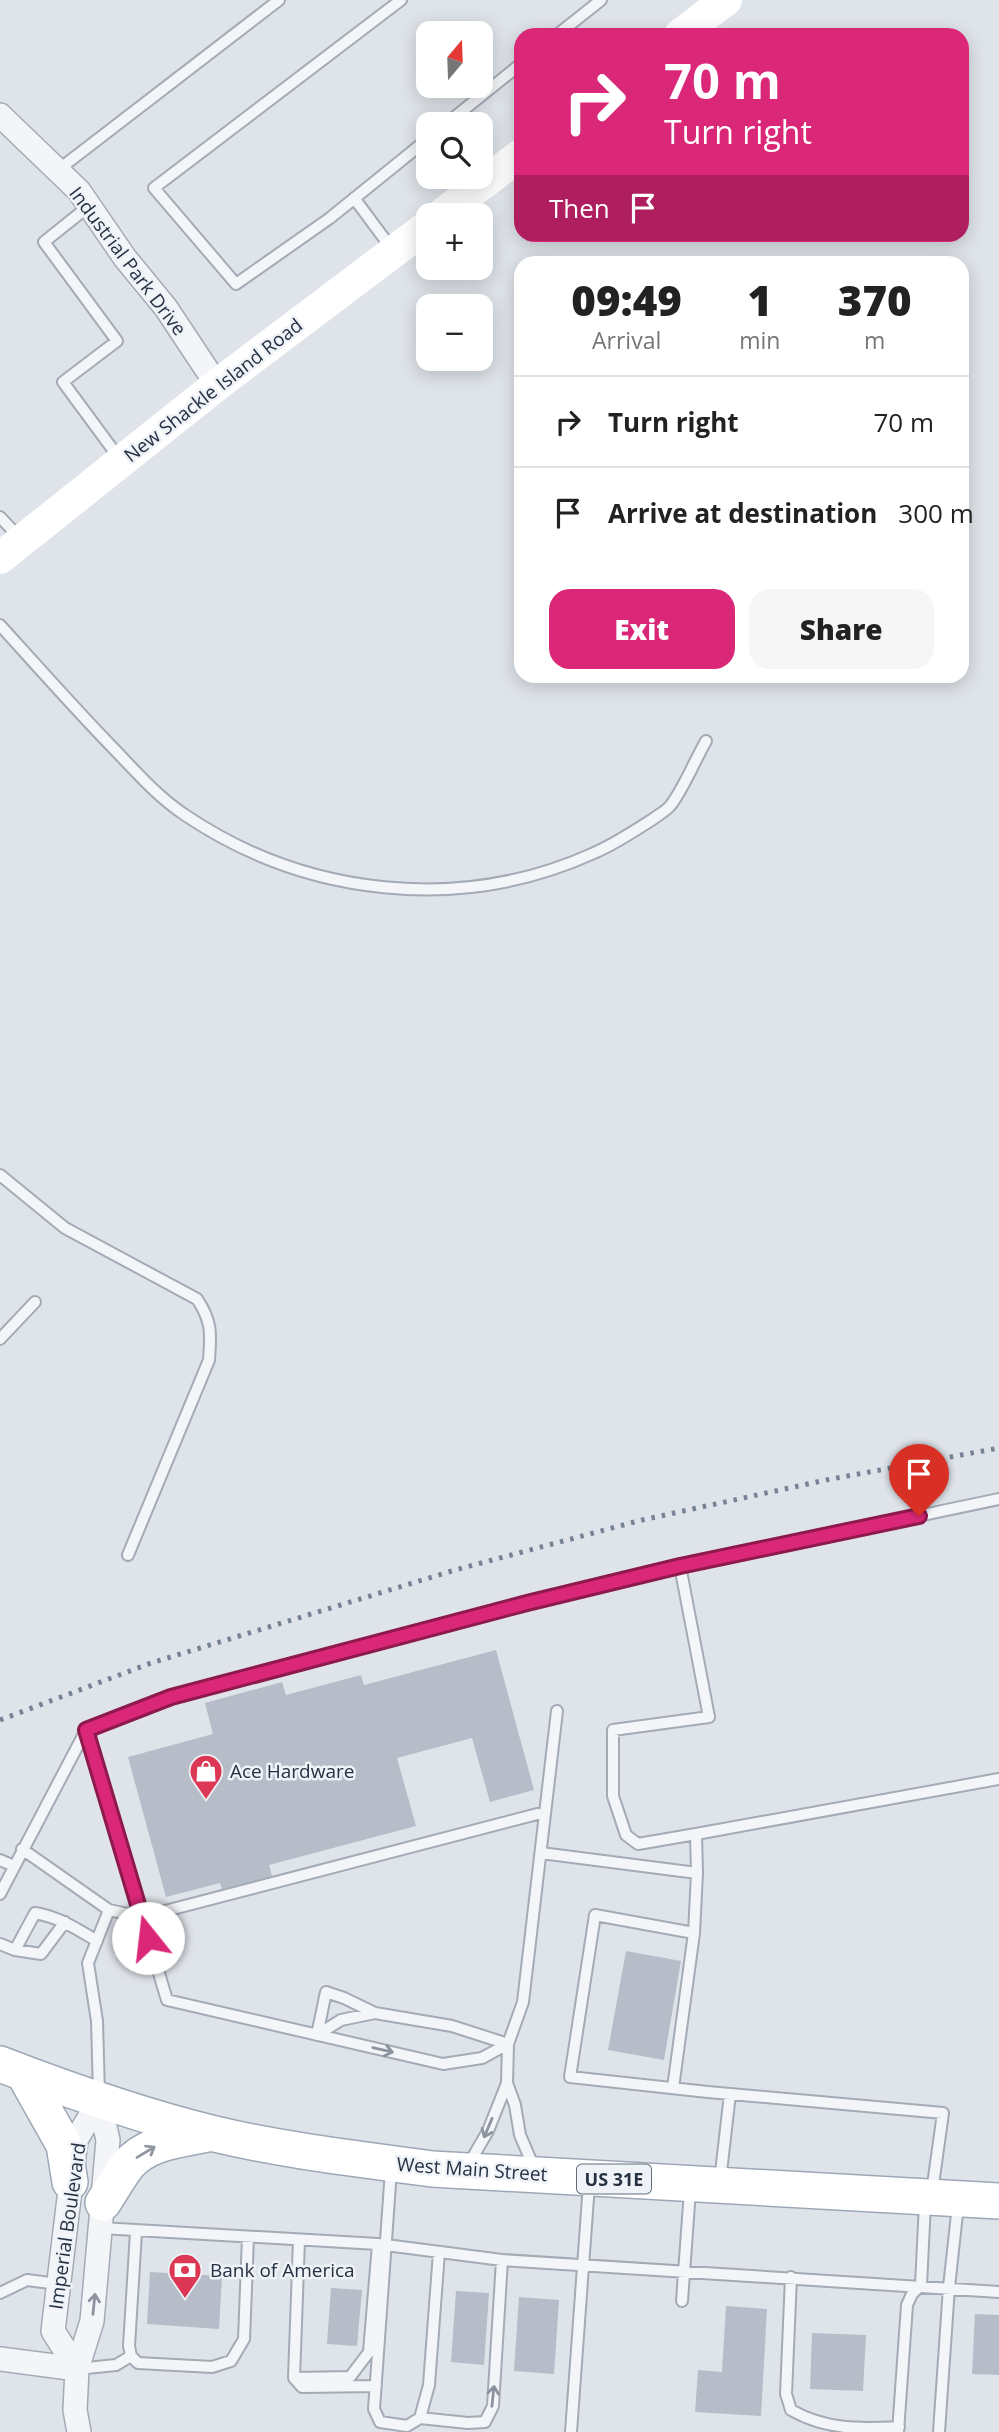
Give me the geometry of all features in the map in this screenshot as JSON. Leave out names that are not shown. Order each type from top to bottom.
[{"type":"main road","points":[[693,28],[726,0]]},
{"type":"main road","points":[[457,203],[514,160]]},
{"type":"main road","name":"New Shackle Island Road","points":[[11,549],[217,384],[416,235]]},
{"type":"main road","points":[[12,2069],[64,2145],[70,2182]]},
{"type":"main road","name":"West Main Street","points":[[12,2069],[99,2101],[212,2133],[250,2142],[392,2163],[465,2171],[999,2201]]},
{"type":"main road","points":[[102,2216],[128,2165],[145,2151],[212,2133]]},
{"type":"street","name":"Industrial Park Drive","points":[[0,116],[79,191],[125,258],[166,308],[217,384]]},
{"type":"street","name":"Imperial Boulevard","points":[[77,2370],[54,2331],[76,2140],[99,2101]]},
{"type":"street","name":"Imperial Boulevard","points":[[79,2432],[75,2410],[77,2370],[92,2321],[108,2140],[99,2101]]},
{"type":"street","points":[[0,2360],[77,2370]]},
{"type":"lane","points":[[58,170],[279,0]]},
{"type":"lane","points":[[401,0],[154,188],[236,285],[416,148]]},
{"type":"lane","points":[[566,28],[601,0]]},
{"type":"lane","points":[[461,112],[514,71]]},
{"type":"lane","points":[[354,198],[394,251]]},
{"type":"lane","points":[[89,206],[44,242],[117,341],[63,382],[122,461]]},
{"type":"lane","points":[[0,517],[11,549]]},
{"type":"lane","points":[[0,625],[85,720],[152,788],[183,814],[224,838],[275,862],[320,876],[375,888],[426,891],[479,887],[529,877],[569,864],[620,841],[670,807],[706,741]]},
{"type":"lane","points":[[0,1175],[65,1228],[197,1299],[207,1314],[209,1360],[128,1555]]},
{"type":"lane","points":[[0,1339],[35,1301]]},
{"type":"lane","points":[[0,1894],[86,1730],[171,1697],[546,1598],[680,1566],[999,1499]]},
{"type":"lane","points":[[680,1566],[709,1717],[612,1730],[613,1796],[626,1835],[638,1844],[999,1779]]},
{"type":"lane","points":[[465,2171],[488,2131],[507,2083],[508,2044],[523,2002],[557,1711]]},
{"type":"lane","points":[[86,1730],[167,2000],[443,2064],[482,2058],[508,2044]]},
{"type":"lane","points":[[22,1849],[109,1910],[142,1917],[545,1812]]},
{"type":"lane","points":[[673,2088],[694,1933],[696,1834]]},
{"type":"lane","points":[[541,1853],[697,1873]]},
{"type":"lane","points":[[0,1860],[14,1866]]},
{"type":"lane","points":[[99,2101],[97,2021],[88,1963],[109,1910]]},
{"type":"lane","points":[[15,1950],[36,1913],[65,1922],[97,1941]]},
{"type":"lane","points":[[694,1933],[595,1915],[570,2077],[943,2113],[938,2197],[921,2286],[912,2294],[907,2305],[898,2429],[830,2426],[809,2420],[792,2410],[786,2393],[791,2277]]},
{"type":"lane","points":[[0,1944],[15,1950],[41,1954],[65,1922]]},
{"type":"lane","points":[[317,2035],[326,1992],[375,2013],[452,2026],[508,2044]]},
{"type":"lane","points":[[317,2035],[341,2020],[375,2013]]},
{"type":"lane","points":[[507,2083],[515,2105],[520,2135],[537,2175]]},
{"type":"lane","points":[[682,2301],[685,2271],[705,2184],[730,2094]]},
{"type":"lane","points":[[294,2378],[350,2377],[369,2352],[392,2163]]},
{"type":"lane","points":[[571,2432],[590,2178]]},
{"type":"lane","points":[[938,2197],[949,2287],[939,2432]]},
{"type":"lane","points":[[102,2216],[136,2232],[382,2245],[502,2260],[999,2292]]},
{"type":"lane","points":[[136,2232],[130,2351],[138,2363],[212,2367],[231,2361],[244,2339],[248,2237]]},
{"type":"lane","points":[[299,2240],[294,2378],[302,2387],[376,2386]]},
{"type":"lane","points":[[382,2245],[374,2409],[380,2422],[407,2426],[420,2418],[485,2422],[493,2406],[502,2260]]},
{"type":"lane","points":[[420,2418],[429,2385],[439,2252]]},
{"type":"lane","points":[[0,2293],[27,2280],[58,2284]]},
{"type":"lane","points":[[77,2370],[116,2365],[130,2351]]},
{"type":"building","points":[[496,1650],[534,1790],[490,1802],[472,1738],[397,1758],[416,1826],[269,1865],[272,1876],[222,1889],[220,1883],[166,1897],[128,1757],[213,1734],[205,1703],[282,1682],[286,1695],[361,1675],[364,1685]]},
{"type":"building","points":[[626,1951],[681,1961],[664,2060],[608,2050]]},
{"type":"building","name":"Bank of America","points":[[150,2272],[222,2276],[219,2329],[147,2324]]},
{"type":"building","points":[[331,2288],[362,2290],[357,2346],[327,2344]]},
{"type":"building","points":[[456,2291],[489,2293],[484,2365],[451,2362]]},
{"type":"building","points":[[519,2297],[559,2300],[554,2374],[514,2371]]},
{"type":"building","points":[[726,2306],[767,2309],[761,2416],[695,2412],[698,2370],[722,2372]]},
{"type":"building","points":[[975,2314],[999,2315],[999,2375],[972,2374]]},
{"type":"building","points":[[812,2333],[866,2335],[863,2391],[810,2389]]},
{"type":"railway","points":[[0,1720],[151,1663],[455,1570],[642,1520],[826,1480],[999,1448]]},
{"type":"place","name":"Ace Hardware","points":[[206,1801]]},
{"type":"place","name":"Bank of America","points":[[185,2300]]},
{"type":"route","points":[[148,1938],[86,1730],[171,1697],[527,1603],[680,1566],[919,1516]]}]
